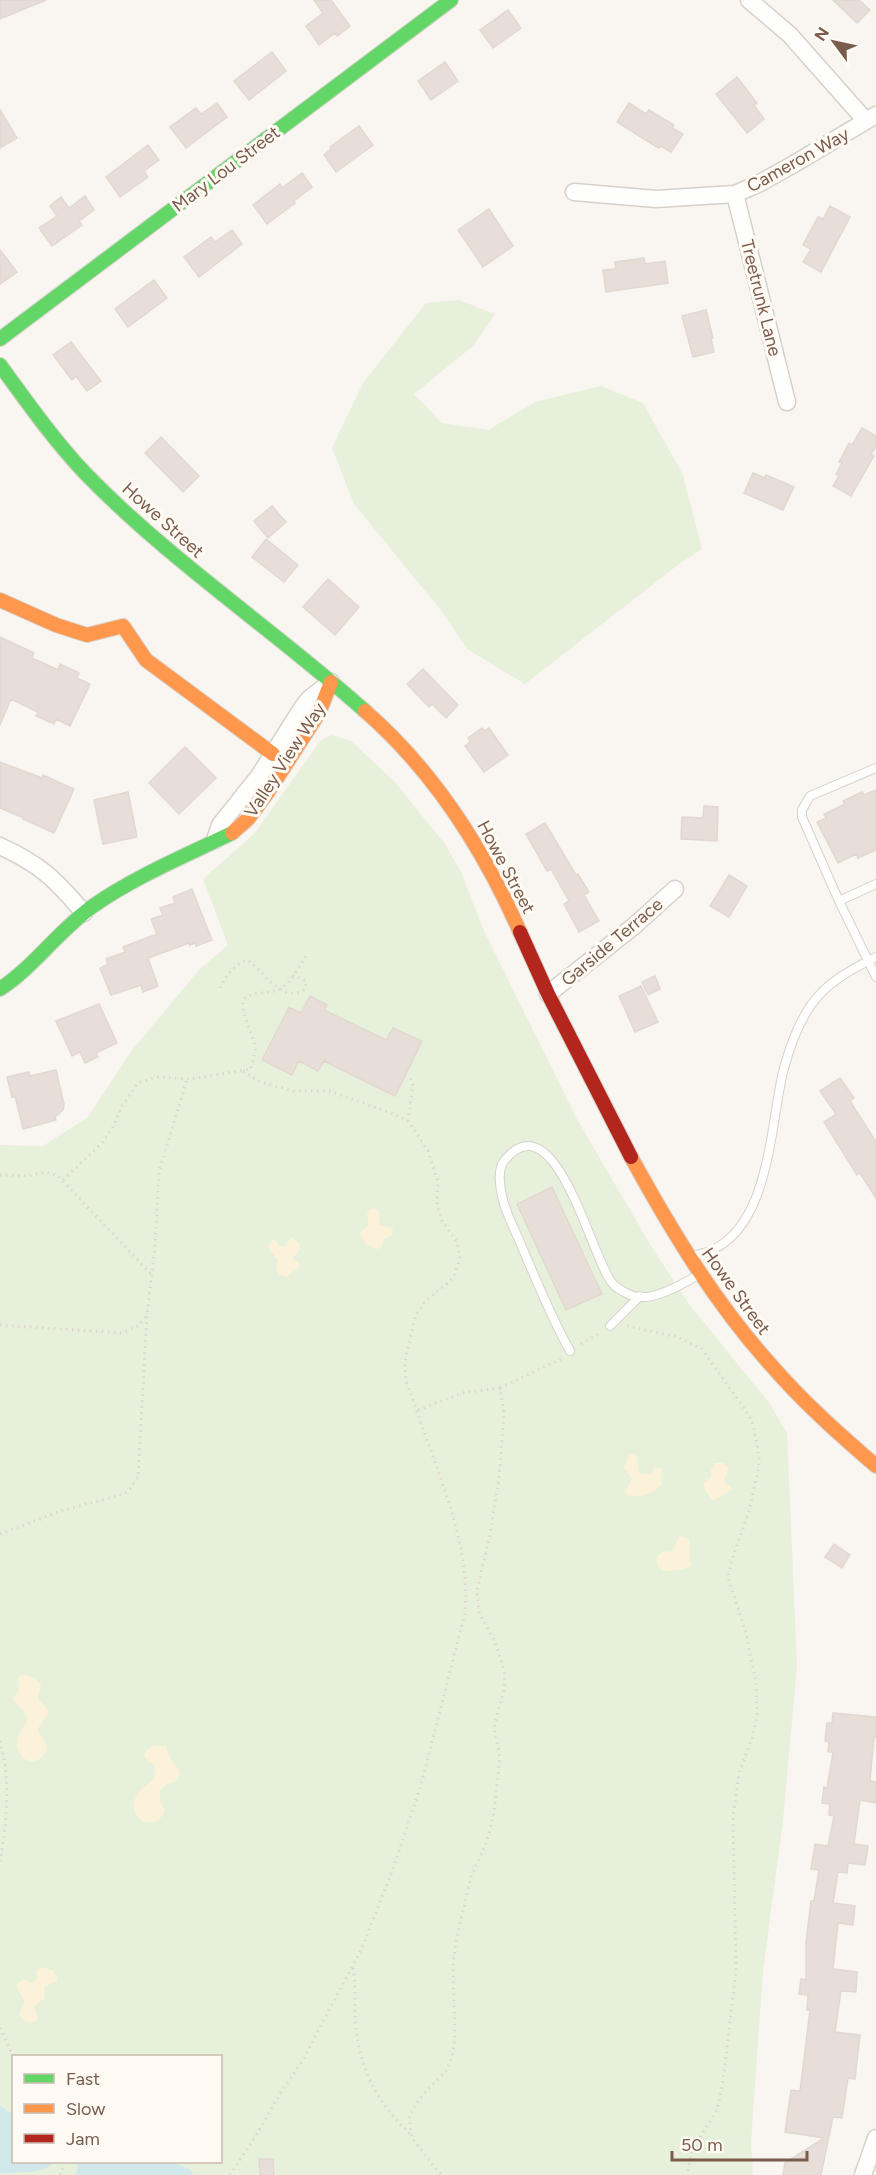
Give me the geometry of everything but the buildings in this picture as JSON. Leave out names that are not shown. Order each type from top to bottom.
[{"type":"main road","name":"Mary Lou Street","points":[[0,339],[451,0]]},
{"type":"main road","name":"Howe Street","points":[[0,366],[82,470],[176,557],[332,681],[405,751],[446,800],[494,877],[548,994],[634,1164],[690,1257],[739,1328],[799,1398],[833,1431],[876,1466]]},
{"type":"main road","points":[[0,600],[56,625],[87,635],[123,626],[146,660],[281,751]]},
{"type":"main road","name":"Valley View Way","points":[[0,988],[18,977],[84,914],[106,898],[215,840]]},
{"type":"street","points":[[749,0],[790,35],[871,118]]},
{"type":"street","name":"Cameron Way","points":[[574,192],[656,199],[735,194],[776,174],[871,118]]},
{"type":"street","name":"Treetrunk Lane","points":[[735,194],[787,402]]},
{"type":"street","name":"Valley View Way","points":[[215,840],[220,825],[281,751],[306,703],[332,681]]},
{"type":"street","points":[[0,846],[49,874],[84,914]]},
{"type":"street","name":"Garside Terrace","points":[[548,994],[634,926],[675,889]]},
{"type":"street","points":[[863,2175],[876,2138]]},
{"type":"lane","points":[[876,768],[810,796],[802,810],[802,817],[840,900],[872,958],[876,977]]},
{"type":"lane","points":[[840,900],[876,884]]},
{"type":"lane","points":[[690,1257],[720,1245],[748,1216],[757,1199],[766,1166],[783,1073],[799,1024],[812,1004],[837,978],[872,958]]},
{"type":"lane","points":[[570,1351],[555,1325],[503,1201],[499,1176],[502,1163],[516,1148],[528,1146],[544,1151],[562,1173],[612,1284],[631,1296],[651,1296],[674,1289],[701,1274]]},
{"type":"lane","points":[[610,1326],[640,1296]]},
{"type":"path","points":[[63,1180],[102,1143],[113,1127],[122,1106],[138,1083],[156,1077],[187,1079],[251,1069],[255,1049],[242,1010],[243,1000],[256,993],[280,988],[289,982],[307,955]]},
{"type":"path","points":[[220,988],[232,969],[248,960],[280,988],[293,994],[304,989],[306,981],[293,975]]},
{"type":"path","points":[[230,2175],[301,2062],[353,1966],[381,1900],[421,1785],[465,1613],[467,1596],[458,1540],[446,1493],[406,1381],[405,1365],[414,1322],[425,1301],[454,1276],[460,1257],[457,1242],[442,1221],[437,1203],[438,1181],[432,1160],[408,1121],[330,1091],[293,1091],[261,1082],[243,1071]]},
{"type":"path","points":[[408,1121],[413,1086],[410,1077]]},
{"type":"path","points":[[0,1534],[64,1510],[123,1494],[135,1484],[140,1464],[147,1314],[155,1246],[159,1172],[187,1079]]},
{"type":"path","points":[[0,1175],[28,1176],[46,1172],[53,1173],[63,1180],[152,1276]]},
{"type":"path","points":[[0,1325],[123,1333],[138,1326],[147,1314]]},
{"type":"path","points":[[418,1410],[462,1394],[500,1388],[551,1365],[610,1326]]},
{"type":"path","points":[[626,1326],[677,1336],[702,1349],[748,1414],[753,1424],[759,1459],[748,1515],[728,1577],[746,1633],[756,1682],[757,1706],[753,1735],[739,1773],[733,1817],[737,1936],[736,1982],[718,2102],[713,2118],[692,2150],[687,2175]]},
{"type":"path","points":[[411,2135],[409,2116],[412,2109],[446,2071],[454,2049],[455,2019],[452,1989],[456,1941],[471,1877],[487,1840],[494,1812],[500,1758],[495,1721],[504,1689],[505,1674],[495,1642],[479,1612],[477,1590],[500,1478],[504,1413],[500,1388]]},
{"type":"path","points":[[0,1741],[6,1767],[8,1811],[0,1861]]},
{"type":"path","points":[[353,1966],[356,2026],[367,2075],[373,2090],[441,2175]]},
{"type":"path","points":[[0,2028],[13,2055]]},
{"type":"green space","points":[[459,300],[495,314],[473,346],[414,394],[442,423],[488,430],[535,402],[601,386],[643,403],[683,475],[702,549],[679,564],[525,684],[467,649],[440,609],[354,504],[332,448],[363,383],[426,303]]},
{"type":"green space","points":[[332,735],[351,741],[394,781],[445,844],[461,872],[484,931],[578,1121],[651,1246],[689,1304],[770,1404],[787,1433],[797,1666],[783,1821],[763,1971],[751,2142],[753,2175],[0,2175],[0,1145],[43,1146],[88,1117],[132,1050],[199,970],[228,945],[203,879],[254,834],[321,740]]},
{"type":"sand","points":[[375,1208],[379,1212],[380,1225],[393,1228],[392,1235],[384,1239],[381,1248],[377,1249],[366,1244],[360,1234],[369,1225],[367,1213],[370,1209]]},
{"type":"sand","points":[[291,1237],[300,1244],[300,1249],[293,1258],[300,1264],[300,1267],[286,1277],[279,1274],[276,1269],[278,1260],[268,1246],[274,1239],[280,1246],[285,1247]]},
{"type":"sand","points":[[630,1454],[637,1456],[638,1471],[642,1474],[650,1474],[656,1467],[661,1468],[662,1484],[651,1493],[642,1496],[628,1496],[625,1491],[632,1479],[624,1467]]},
{"type":"sand","points":[[715,1463],[723,1463],[729,1467],[724,1481],[733,1489],[713,1501],[703,1483],[711,1477],[711,1470]]},
{"type":"sand","points":[[679,1536],[689,1540],[689,1557],[692,1566],[680,1570],[663,1571],[658,1566],[657,1557],[662,1552],[673,1551]]},
{"type":"sand","points":[[21,1675],[32,1677],[41,1685],[38,1699],[48,1709],[48,1715],[38,1730],[47,1749],[43,1756],[33,1761],[28,1761],[20,1754],[17,1741],[27,1719],[13,1698],[19,1690],[18,1678]]},
{"type":"sand","points":[[154,1746],[166,1746],[169,1756],[180,1773],[176,1781],[160,1790],[160,1802],[165,1810],[162,1816],[148,1823],[138,1817],[134,1805],[138,1794],[150,1782],[155,1772],[154,1765],[144,1756],[146,1750]]},
{"type":"sand","points":[[40,1967],[52,1970],[57,1981],[44,1987],[45,1998],[34,2006],[38,2019],[27,2022],[19,2014],[25,2002],[17,1984],[24,1979],[32,1983],[35,1981],[36,1972]]},
{"type":"water","points":[[0,2106],[12,2113],[12,2163],[53,2163],[37,2171],[0,2174]]},
{"type":"water","points":[[76,2163],[174,2163],[189,2169],[194,2175],[76,2175],[78,2167]]},
{"type":"traffic: fast","points":[[0,339],[451,0]]},
{"type":"traffic: fast","points":[[0,365],[62,447],[117,504],[186,565],[365,711]]},
{"type":"traffic: fast","points":[[0,989],[25,970],[69,926],[109,895],[232,833]]},
{"type":"traffic: slow","points":[[0,600],[56,625],[87,635],[123,626],[146,660],[273,754]]},
{"type":"traffic: slow","points":[[232,833],[248,819],[268,792],[319,713],[331,682]]},
{"type":"traffic: slow","points":[[365,711],[414,759],[455,813],[490,871],[520,932]]},
{"type":"traffic: slow","points":[[631,1157],[695,1265],[731,1317],[783,1379],[876,1466]]},
{"type":"traffic: jam","points":[[520,932],[548,994],[631,1157]]}]
